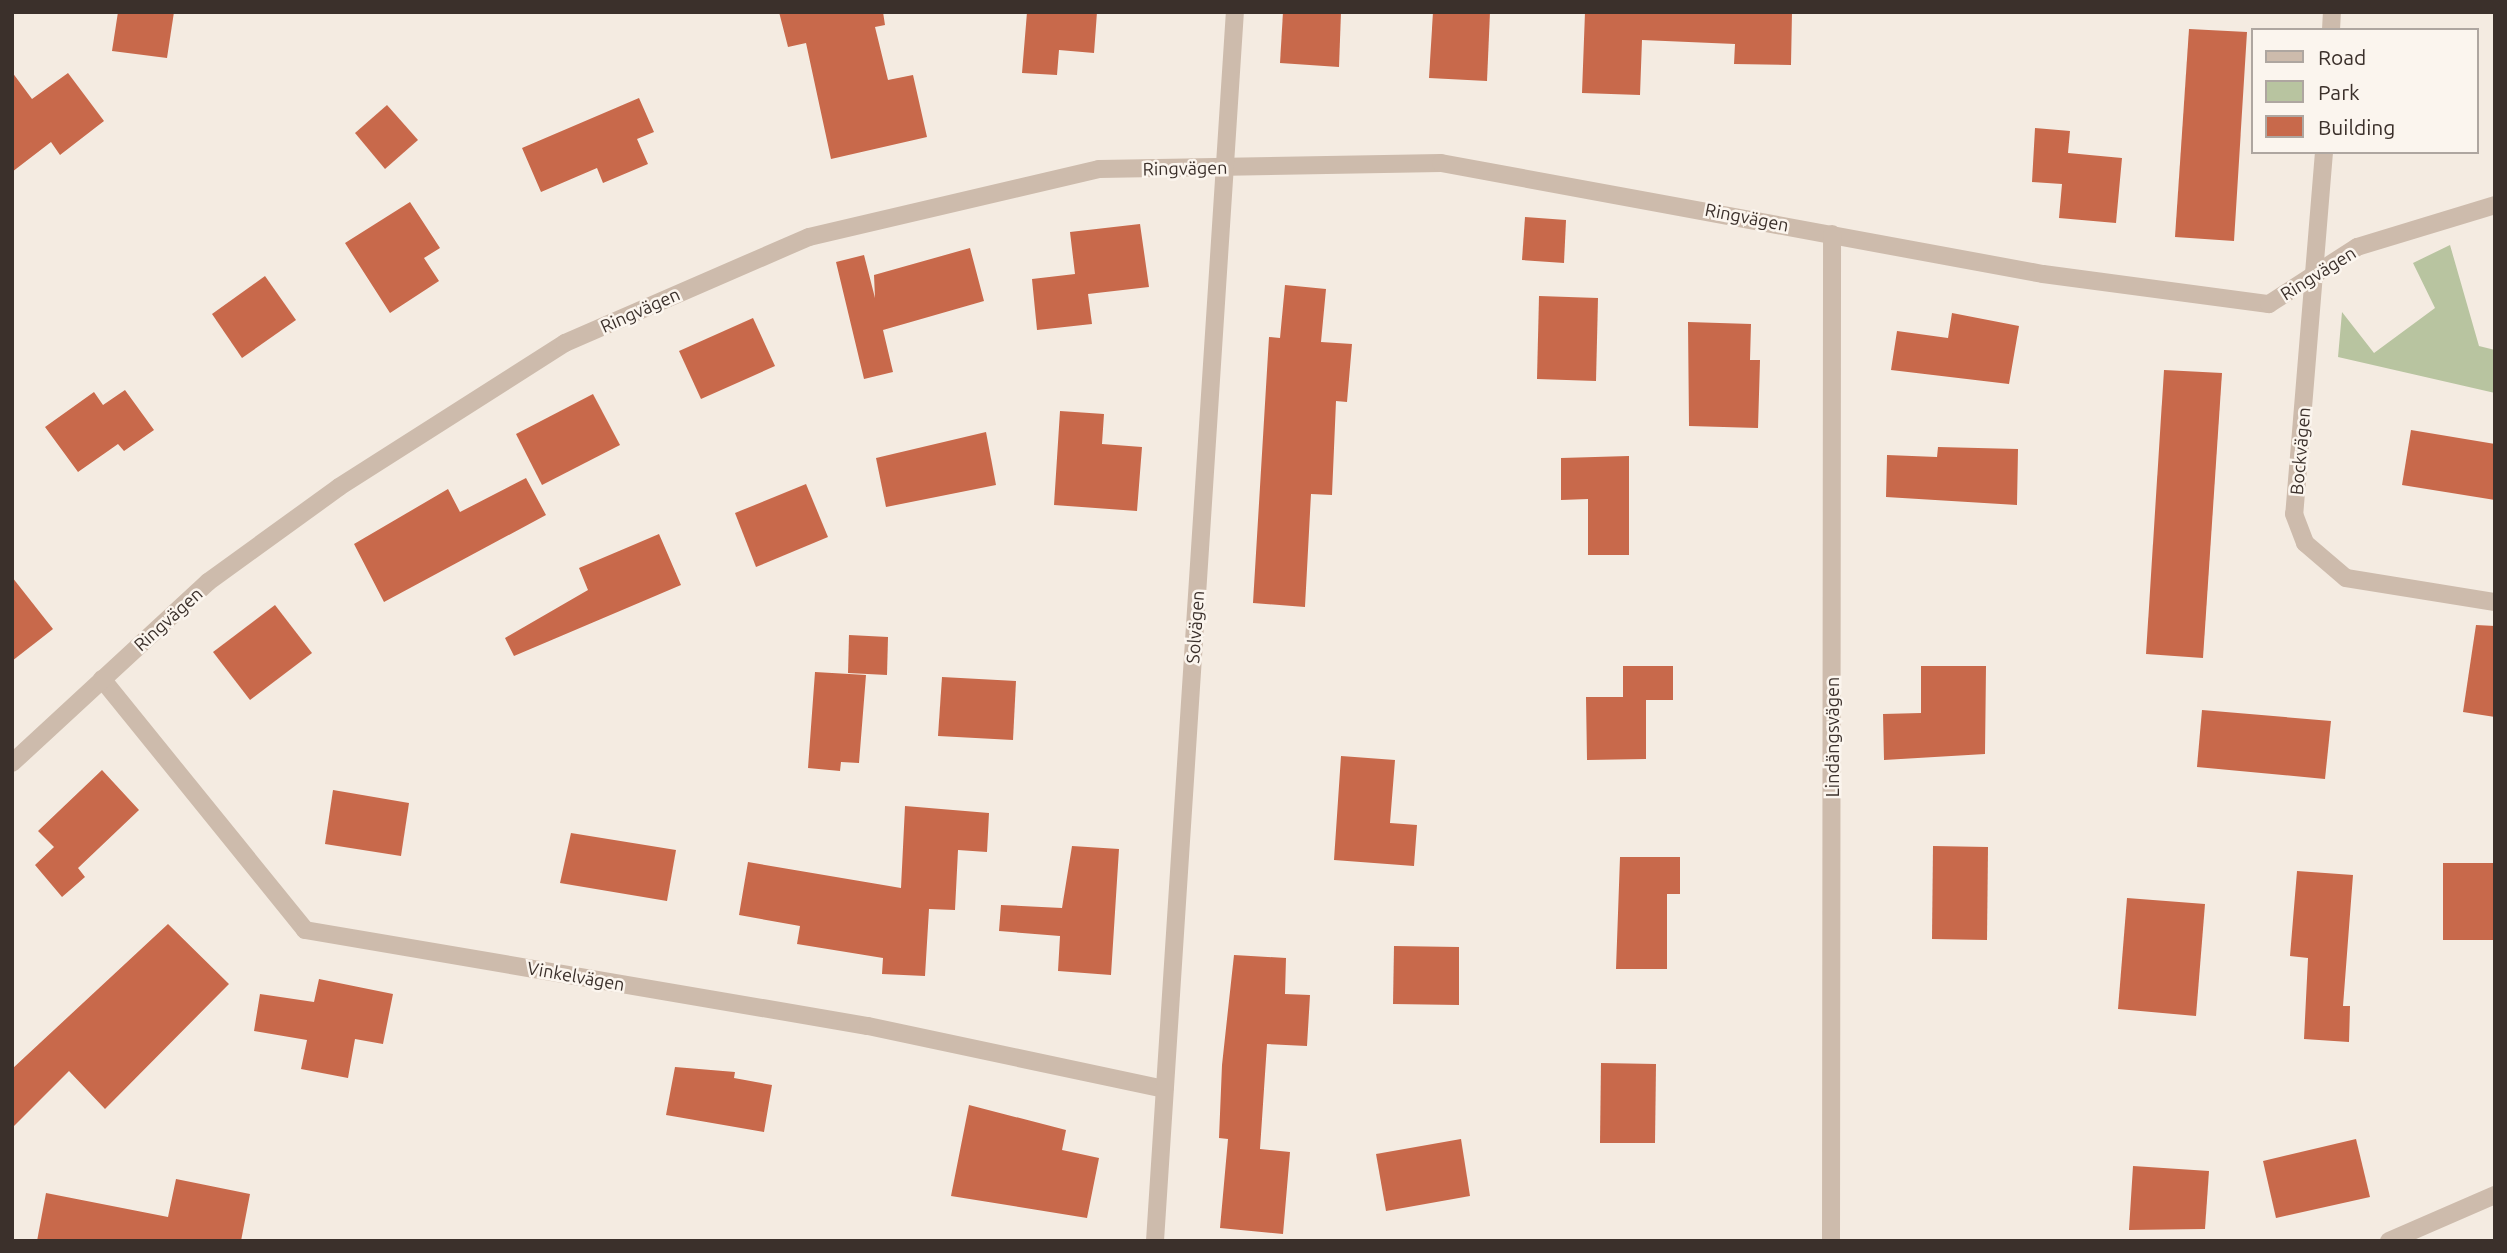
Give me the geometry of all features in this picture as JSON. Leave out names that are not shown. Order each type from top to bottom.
[{"type":"street","name":"Solvägen","points":[[1155,1241],[1234,12]]},
{"type":"street","name":"Bockvägen","points":[[2324,154],[2317,273],[2294,514],[2305,543],[2346,578],[2495,602]]},
{"type":"street","name":"Ringvägen","points":[[12,763],[208,582],[339,487],[565,342],[809,237],[1099,169],[1441,163],[2225,302],[2269,304],[2357,247],[2495,205]]},
{"type":"street","name":"Lindängsvägen","points":[[1830,1241],[1832,234]]},
{"type":"street","name":"Vinkelvägen","points":[[102,679],[305,930],[868,1026],[1164,1089]]},
{"type":"street","points":[[2389,1241],[2495,1195]]},
{"type":"green space","points":[[2450,245],[2479,346],[2495,350],[2495,393],[2338,357],[2342,312],[2374,353],[2435,308],[2413,263]]},
{"type":"building","points":[[118,12],[174,12],[167,58],[112,51]]},
{"type":"building","points":[[779,12],[883,12],[885,25],[875,27],[888,80],[913,75],[927,137],[831,159],[806,43],[788,47]]},
{"type":"building","points":[[1027,12],[1097,12],[1094,53],[1059,50],[1057,75],[1022,73]]},
{"type":"building","points":[[1283,12],[1341,12],[1339,67],[1280,63]]},
{"type":"building","points":[[1433,12],[1490,12],[1487,81],[1429,78]]},
{"type":"building","points":[[1585,12],[1792,12],[1791,65],[1734,64],[1735,44],[1642,40],[1640,95],[1582,93]]},
{"type":"building","points":[[2189,29],[2247,32],[2234,241],[2175,237]]},
{"type":"building","points":[[12,72],[32,99],[68,73],[104,121],[60,155],[51,142],[12,172]]},
{"type":"building","points":[[639,98],[654,132],[637,139],[648,164],[603,183],[597,168],[541,192],[522,148]]},
{"type":"building","points":[[387,105],[418,140],[385,169],[355,133]]},
{"type":"building","points":[[2035,128],[2070,131],[2068,153],[2122,158],[2116,223],[2059,218],[2062,184],[2032,182]]},
{"type":"building","points":[[410,202],[440,248],[424,258],[439,281],[390,313],[345,243]]},
{"type":"building","points":[[1525,217],[1566,220],[1564,263],[1522,260]]},
{"type":"building","points":[[1140,224],[1149,287],[1088,294],[1092,324],[1037,330],[1032,279],[1075,274],[1070,232]]},
{"type":"building","points":[[970,248],[984,301],[883,330],[893,372],[864,379],[836,262],[864,255],[875,298],[874,275]]},
{"type":"building","points":[[265,276],[296,320],[242,358],[212,314]]},
{"type":"building","points":[[1285,285],[1326,289],[1321,342],[1352,344],[1347,402],[1336,401],[1332,495],[1311,494],[1305,607],[1253,603],[1269,337],[1280,338]]},
{"type":"building","points":[[1539,296],[1598,298],[1596,381],[1537,379]]},
{"type":"building","points":[[1952,313],[2019,326],[2009,384],[1891,370],[1897,331],[1948,338]]},
{"type":"building","points":[[753,318],[775,366],[701,399],[679,351]]},
{"type":"building","points":[[1688,322],[1751,324],[1750,360],[1760,360],[1758,428],[1689,426]]},
{"type":"building","points":[[2164,370],[2222,373],[2203,658],[2146,654]]},
{"type":"building","points":[[125,390],[154,430],[124,451],[118,444],[78,472],[45,427],[94,392],[103,405]]},
{"type":"building","points":[[593,394],[620,445],[542,485],[516,434]]},
{"type":"building","points":[[1060,411],[1104,414],[1102,444],[1142,447],[1137,511],[1054,505]]},
{"type":"building","points":[[2411,430],[2495,444],[2495,500],[2402,485]]},
{"type":"building","points":[[986,432],[996,485],[886,507],[876,458]]},
{"type":"building","points":[[1938,447],[2018,449],[2017,505],[1886,497],[1887,455],[1937,457]]},
{"type":"building","points":[[1629,456],[1629,555],[1588,555],[1588,499],[1561,500],[1561,458]]},
{"type":"building","points":[[526,478],[546,515],[384,602],[354,544],[448,489],[460,512]]},
{"type":"building","points":[[806,484],[828,537],[756,567],[735,513]]},
{"type":"building","points":[[659,534],[681,585],[514,656],[505,638],[588,590],[579,568]]},
{"type":"building","points":[[12,577],[53,629],[12,661]]},
{"type":"building","points":[[275,605],[312,653],[250,700],[213,652]]},
{"type":"building","points":[[2476,625],[2495,626],[2495,717],[2463,712]]},
{"type":"building","points":[[849,635],[888,637],[887,675],[848,673]]},
{"type":"building","points":[[1623,666],[1673,666],[1673,700],[1646,700],[1646,759],[1587,760],[1586,697],[1623,697]]},
{"type":"building","points":[[1921,666],[1986,666],[1985,754],[1884,760],[1883,714],[1921,713]]},
{"type":"building","points":[[815,672],[866,675],[859,763],[841,762],[840,771],[808,768]]},
{"type":"building","points":[[942,677],[1016,681],[1013,740],[938,736]]},
{"type":"building","points":[[2202,710],[2331,721],[2325,779],[2197,767]]},
{"type":"building","points":[[1341,756],[1395,760],[1390,823],[1417,825],[1414,866],[1334,860]]},
{"type":"building","points":[[102,770],[139,810],[78,868],[85,877],[62,897],[35,865],[54,847],[38,831]]},
{"type":"building","points":[[333,790],[409,803],[401,856],[325,844]]},
{"type":"building","points":[[905,806],[989,813],[987,852],[958,850],[955,910],[929,909],[925,976],[882,974],[883,958],[797,944],[800,926],[739,915],[748,862],[901,888]]},
{"type":"building","points":[[571,833],[676,850],[667,901],[560,883]]},
{"type":"building","points":[[1072,846],[1119,849],[1111,975],[1058,971],[1060,936],[999,931],[1001,905],[1062,908]]},
{"type":"building","points":[[1933,846],[1988,847],[1987,940],[1932,939]]},
{"type":"building","points":[[1620,857],[1680,857],[1680,894],[1667,894],[1667,969],[1616,969]]},
{"type":"building","points":[[2443,863],[2495,863],[2495,940],[2443,940]]},
{"type":"building","points":[[2297,871],[2353,875],[2343,1006],[2350,1006],[2349,1042],[2304,1039],[2308,958],[2290,956]]},
{"type":"building","points":[[2127,898],[2205,904],[2196,1016],[2118,1009]]},
{"type":"building","points":[[168,924],[229,984],[105,1109],[69,1071],[12,1128],[12,1069]]},
{"type":"building","points":[[1394,946],[1459,947],[1459,1005],[1393,1004]]},
{"type":"building","points":[[1234,955],[1286,958],[1285,994],[1310,995],[1307,1046],[1267,1044],[1260,1149],[1290,1152],[1283,1234],[1220,1228],[1228,1139],[1219,1138],[1222,1065]]},
{"type":"building","points":[[319,979],[393,994],[383,1044],[355,1039],[348,1078],[301,1069],[307,1040],[254,1031],[260,994],[314,1002]]},
{"type":"building","points":[[1601,1063],[1656,1064],[1655,1143],[1600,1143]]},
{"type":"building","points":[[675,1067],[735,1072],[734,1078],[772,1085],[764,1132],[666,1115]]},
{"type":"building","points":[[969,1105],[1066,1130],[1062,1150],[1099,1158],[1087,1218],[951,1196]]},
{"type":"building","points":[[1461,1139],[1470,1196],[1386,1211],[1376,1154]]},
{"type":"building","points":[[2356,1139],[2370,1197],[2276,1218],[2263,1161]]},
{"type":"building","points":[[2133,1166],[2209,1171],[2205,1229],[2129,1230]]},
{"type":"building","points":[[176,1179],[250,1194],[241,1241],[37,1241],[46,1193],[168,1217]]}]
